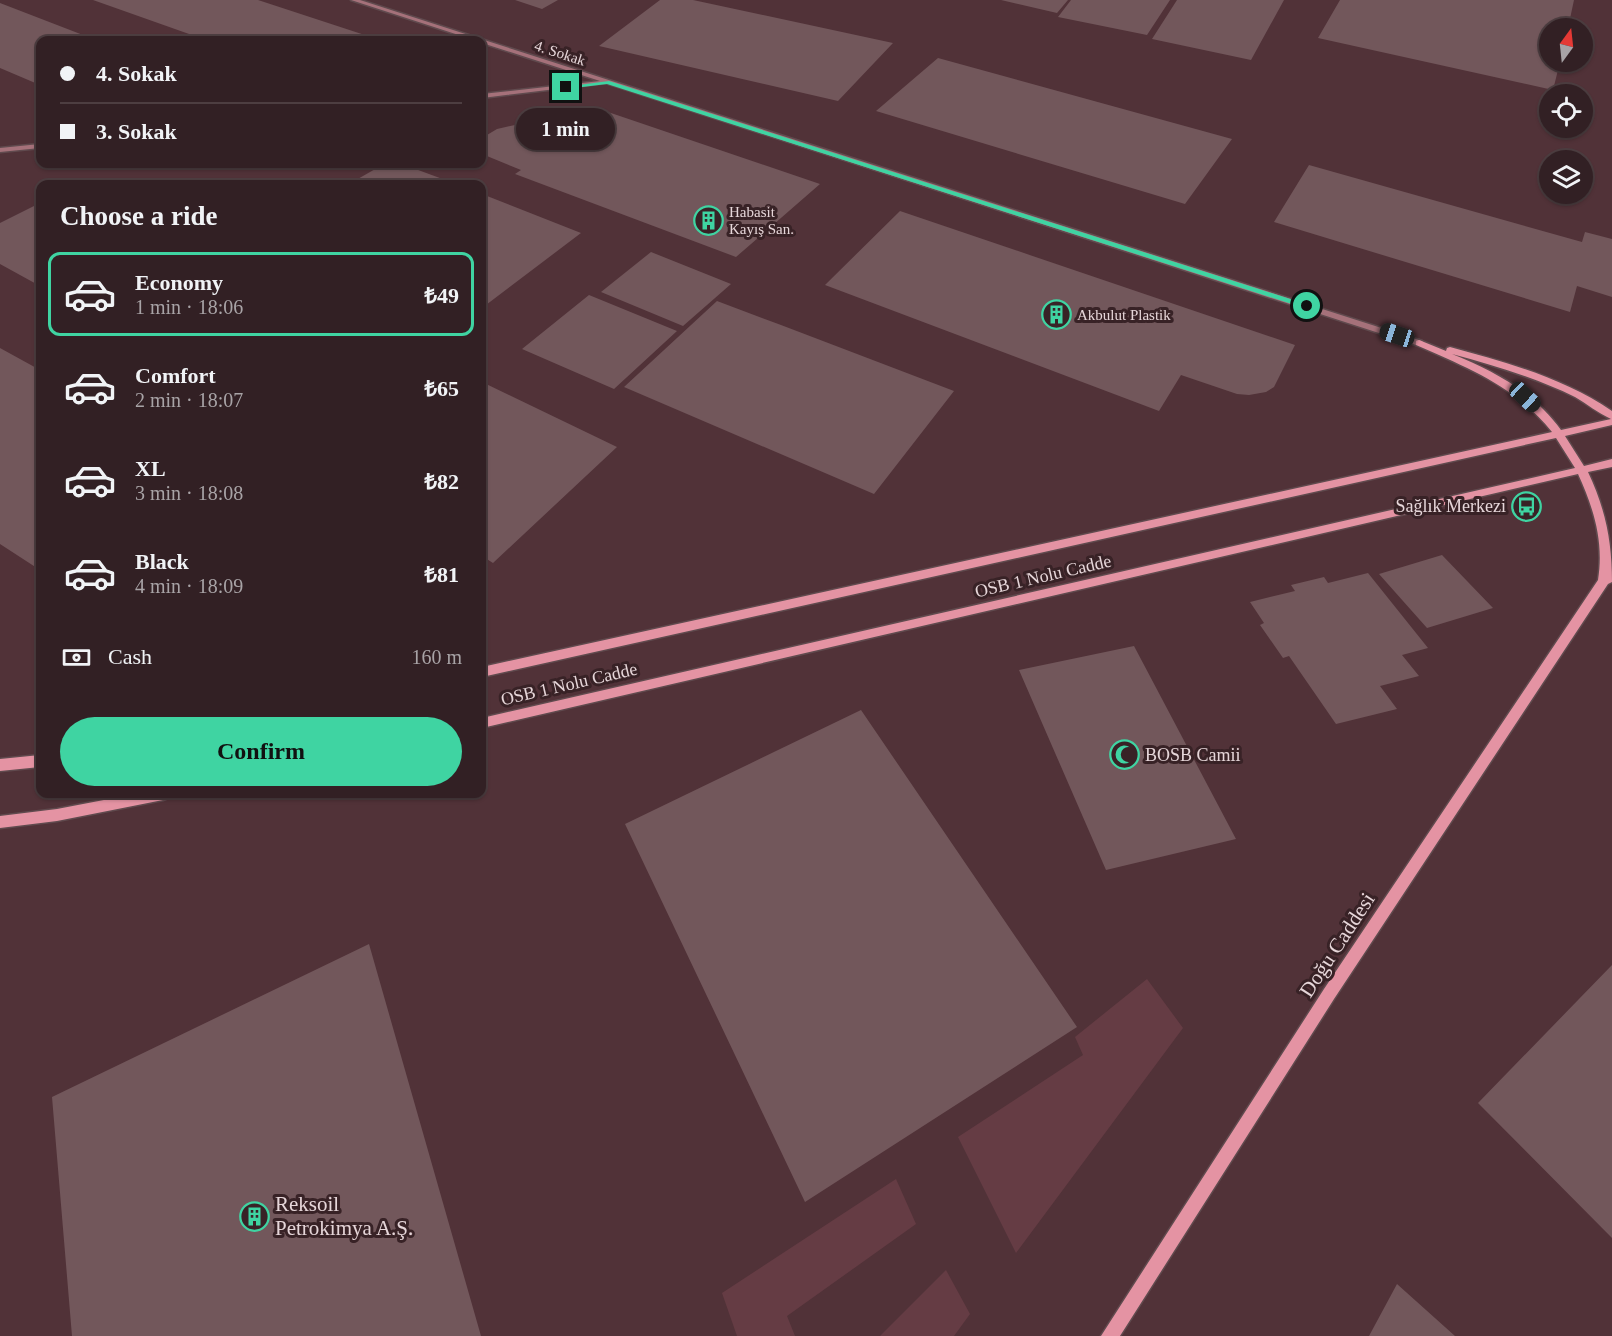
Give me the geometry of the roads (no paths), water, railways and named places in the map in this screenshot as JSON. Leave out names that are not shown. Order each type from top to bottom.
[{"type":"street","name":"4. Sokak","points":[[354,0],[465,36]]},
{"type":"street","name":"4. Sokak","points":[[486,43],[1419,343]]},
{"type":"street","points":[[486,96],[608,82]]},
{"type":"street","points":[[0,150],[36,146]]},
{"type":"street","points":[[1419,343],[1523,373],[1583,399],[1612,416]]},
{"type":"street","name":"Doğu Caddesi","points":[[1110,1336],[1336,984],[1608,578],[1601,521],[1591,490],[1568,448],[1543,414],[1518,393],[1478,370],[1419,343]]},
{"type":"street","name":"OSB 1 Nolu Cadde","points":[[486,671],[1612,422]]},
{"type":"street","name":"OSB 1 Nolu Cadde","points":[[486,722],[1612,463]]},
{"type":"street","points":[[0,765],[36,761]]},
{"type":"street","points":[[0,822],[57,815],[143,798]]},
{"type":"place","name":"Habasit Kayış San.","points":[[708,221]]},
{"type":"place","name":"Akbulut Plastik","points":[[1056,315]]},
{"type":"place","name":"Sağlık Merkezi","points":[[1527,506]]},
{"type":"place","name":"BOSB Camii","points":[[1124,755]]},
{"type":"place","name":"Reksoil Petrokimya A.Ş.","points":[[254,1216]]}]
